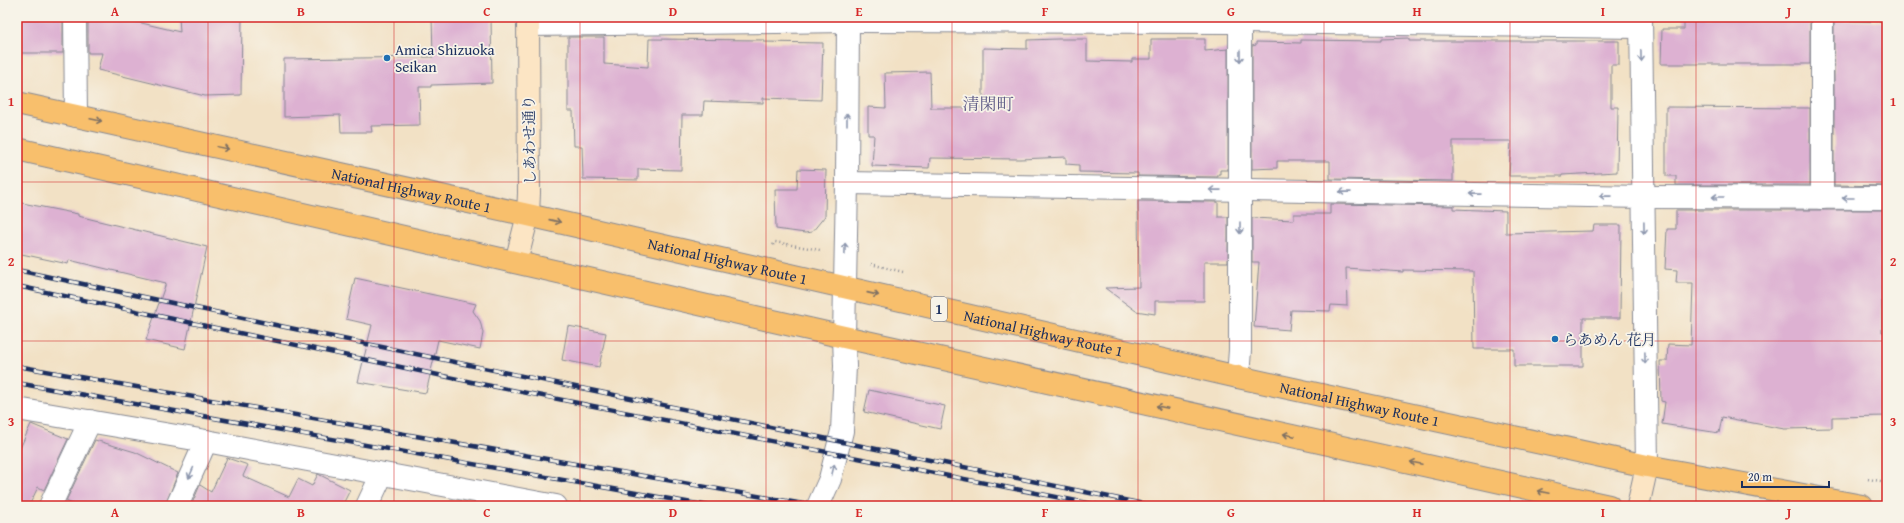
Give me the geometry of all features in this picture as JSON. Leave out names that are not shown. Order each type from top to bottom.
[{"type":"highway","name":"National Highway Route 1","points":[[17,104],[528,215],[1238,377],[1647,466],[1862,506]]},
{"type":"highway","points":[[17,149],[844,337],[1609,506]]},
{"type":"street","points":[[75,17],[76,116]]},
{"type":"street","points":[[1822,17],[1822,198]]},
{"type":"street","points":[[818,506],[830,479],[842,431],[845,366],[844,337],[848,19]]},
{"type":"street","points":[[1238,377],[1240,350],[1240,19]]},
{"type":"street","points":[[528,21],[1240,19],[1641,22],[1647,466],[1638,506]]},
{"type":"street","name":"しあわせ通り","points":[[516,262],[528,215],[528,21]]},
{"type":"street","points":[[847,183],[1644,197],[1887,198]]},
{"type":"street","points":[[17,409],[206,441],[548,505]]},
{"type":"street","points":[[50,506],[90,421]]},
{"type":"street","points":[[177,506],[206,441]]},
{"type":"street","points":[[367,506],[382,474]]},
{"type":"building","points":[[17,17],[63,17],[63,53],[17,53]]},
{"type":"building","points":[[88,17],[116,17],[180,32],[179,17],[242,17],[241,95],[205,96],[98,70],[102,53],[88,53]]},
{"type":"building","points":[[432,17],[491,17],[492,83],[431,85],[431,87],[419,87],[420,125],[371,126],[372,132],[341,132],[340,115],[284,117],[284,59],[433,57]]},
{"type":"building","points":[[1684,17],[1807,17],[1807,20],[1810,20],[1810,64],[1661,64],[1662,29],[1684,29]]},
{"type":"building","points":[[1834,20],[1887,22],[1887,186],[1834,185]]},
{"type":"building","points":[[568,37],[604,37],[604,64],[648,67],[649,39],[764,40],[764,42],[823,43],[821,100],[763,98],[763,103],[704,101],[703,115],[682,115],[681,170],[638,169],[638,180],[583,179],[582,146],[574,146],[573,111],[568,111]]},
{"type":"building","points":[[1409,38],[1409,41],[1619,41],[1619,65],[1611,65],[1611,107],[1618,107],[1617,172],[1562,176],[1509,176],[1511,141],[1453,141],[1453,181],[1330,179],[1330,161],[1277,161],[1277,168],[1252,169],[1252,46],[1256,45],[1256,42],[1301,43],[1301,40],[1381,41],[1381,39]]},
{"type":"building","points":[[1087,39],[1087,61],[1132,62],[1132,59],[1151,59],[1151,39],[1205,39],[1205,51],[1228,49],[1228,170],[1220,170],[1218,177],[1138,176],[1138,173],[1079,172],[1079,165],[1066,164],[1066,157],[1020,159],[930,158],[929,168],[872,166],[874,135],[868,135],[868,107],[886,108],[885,73],[930,72],[931,108],[983,108],[983,48],[1027,49],[1027,40]]},
{"type":"building","points":[[1666,107],[1810,108],[1810,185],[1676,185],[1676,176],[1666,176]]},
{"type":"building","points":[[798,169],[826,170],[825,216],[812,232],[805,233],[776,229],[775,189],[797,189]]},
{"type":"building","points":[[1138,201],[1218,202],[1218,217],[1228,217],[1228,262],[1204,262],[1204,301],[1155,301],[1155,314],[1136,311],[1105,288],[1139,287]]},
{"type":"building","points":[[17,202],[78,214],[78,216],[207,247],[185,349],[146,340],[166,283],[69,260],[68,264],[17,253]]},
{"type":"building","points":[[1330,204],[1453,206],[1453,209],[1506,211],[1506,233],[1593,231],[1594,225],[1621,225],[1620,318],[1583,318],[1583,366],[1514,366],[1514,349],[1474,349],[1473,271],[1403,270],[1403,272],[1346,268],[1347,306],[1331,305],[1330,311],[1291,310],[1289,330],[1254,327],[1259,262],[1252,262],[1252,218],[1294,220],[1294,214],[1330,214]]},
{"type":"building","points":[[1676,210],[1887,210],[1887,286],[1882,286],[1882,332],[1887,332],[1887,416],[1832,417],[1832,428],[1784,429],[1722,417],[1719,433],[1662,424],[1665,402],[1661,401],[1660,361],[1667,361],[1668,344],[1691,345],[1693,283],[1676,283],[1677,270],[1665,269],[1667,229],[1676,229]]},
{"type":"building","points":[[355,278],[476,304],[473,311],[480,321],[483,333],[480,349],[438,340],[426,393],[358,382],[372,325],[346,319]]},
{"type":"building","points":[[568,326],[606,333],[599,367],[562,360]]},
{"type":"building","points":[[869,390],[945,406],[940,429],[864,412]]},
{"type":"building","points":[[31,424],[68,439],[44,490],[38,487],[29,506],[17,506],[17,455]]},
{"type":"building","points":[[95,440],[135,452],[178,473],[165,506],[77,506],[66,501]]},
{"type":"building","points":[[227,458],[248,465],[243,476],[289,497],[298,479],[312,486],[318,474],[350,490],[344,502],[351,506],[191,506],[200,485],[211,492]]},
{"type":"railway","points":[[17,270],[285,327],[1153,506]]},
{"type":"railway","points":[[17,286],[481,384],[1102,506]]},
{"type":"railway","points":[[17,366],[815,506]]},
{"type":"railway","points":[[17,383],[709,506]]},
{"type":"place","name":"Amica Shizuoka Seikan","points":[[387,58]]},
{"type":"place","name":"らあめん 花月","points":[[1555,339]]},
{"type":"district","name":"清閑町","points":[[988,103]]}]
